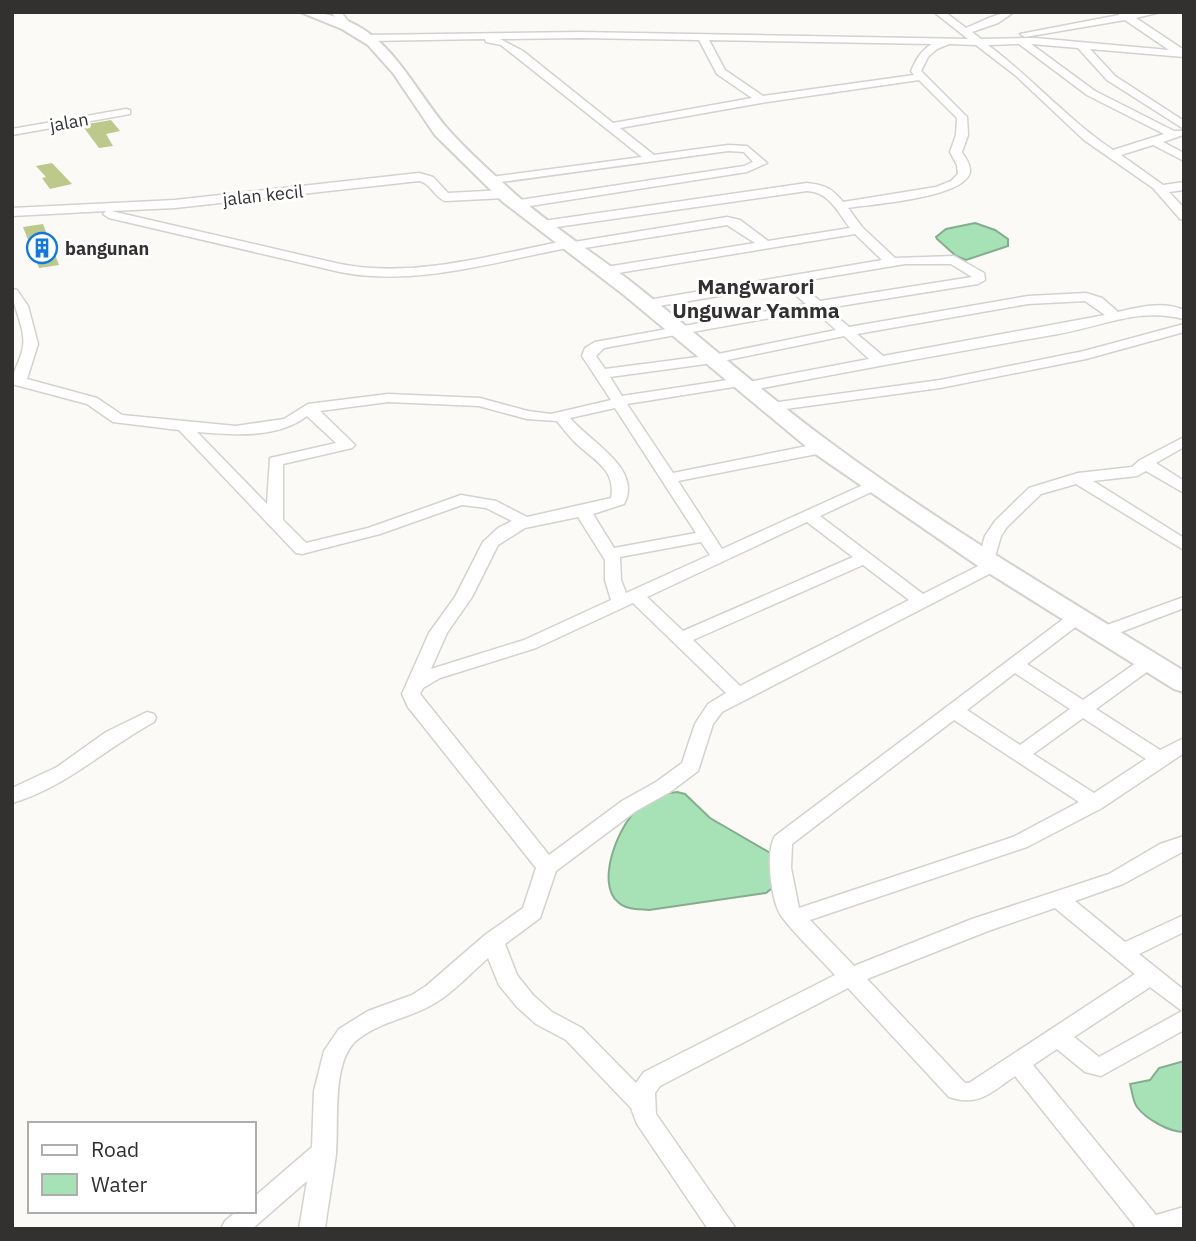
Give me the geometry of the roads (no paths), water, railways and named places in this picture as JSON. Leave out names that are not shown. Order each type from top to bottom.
[{"type":"street","points":[[307,12],[341,19],[368,38],[388,57],[441,131],[504,193],[681,331],[822,448],[989,562],[1184,683]]},
{"type":"street","points":[[939,12],[1019,72],[1082,132],[1161,189],[1181,211]]},
{"type":"street","points":[[965,31],[996,21],[1009,12]]},
{"type":"street","points":[[980,42],[1124,15],[1156,12]]},
{"type":"street","points":[[1124,15],[1183,54]]},
{"type":"street","points":[[451,36],[504,43],[652,159]]},
{"type":"street","points":[[368,38],[702,36],[980,42],[1019,40],[1183,54]]},
{"type":"street","points":[[702,36],[720,72],[761,100]]},
{"type":"street","points":[[1019,40],[1091,93],[1179,133]]},
{"type":"street","points":[[839,206],[937,190],[953,186],[961,177],[965,171],[964,165],[956,152],[962,135],[962,117],[916,71],[923,53],[935,46],[954,41]]},
{"type":"street","points":[[1082,46],[1111,78],[1184,126]]},
{"type":"street","points":[[613,126],[761,100],[920,77]]},
{"type":"street","name":"jalan","points":[[12,132],[126,112]]},
{"type":"street","points":[[1112,154],[1179,133]]},
{"type":"street","points":[[1154,141],[1184,158]]},
{"type":"street","points":[[739,147],[747,149],[761,163],[747,169],[504,193],[652,159],[739,147]]},
{"type":"street","name":"jalan kecil","points":[[12,212],[237,198],[419,177],[429,180],[445,197],[504,193]]},
{"type":"street","points":[[1161,189],[1184,186]]},
{"type":"street","points":[[543,225],[807,187],[821,188],[830,193],[859,230],[892,262]]},
{"type":"street","points":[[88,209],[292,255],[346,270],[368,272],[390,273],[453,265],[727,221],[736,223],[764,244]]},
{"type":"street","points":[[606,271],[859,230]]},
{"type":"street","points":[[647,304],[892,262],[954,260],[977,273],[980,278],[594,348],[589,356],[720,558]]},
{"type":"street","points":[[787,280],[879,360]]},
{"type":"street","points":[[12,293],[21,306],[31,344],[16,379],[92,401],[118,419],[185,428],[236,431],[288,423],[308,408],[388,398],[437,398],[480,402],[539,417],[561,417],[618,402],[744,384],[1061,329],[1160,308],[1184,315]]},
{"type":"street","points":[[601,374],[713,359],[974,308],[1069,296],[1092,299],[1115,316]]},
{"type":"street","points":[[771,407],[940,384],[1086,355],[1184,328]]},
{"type":"street","points":[[275,522],[275,461],[347,445],[308,408]]},
{"type":"street","points":[[547,867],[415,704],[411,694],[438,633],[469,588],[491,542],[502,533],[525,522],[599,510],[618,501],[622,487],[617,470],[580,439],[561,417]]},
{"type":"street","points":[[185,428],[302,549],[374,531],[461,500],[490,504],[525,522]]},
{"type":"street","points":[[989,562],[993,536],[1022,502],[1047,486],[1078,478],[1137,471],[1184,441]]},
{"type":"street","points":[[667,479],[822,448]]},
{"type":"street","points":[[1145,464],[1184,488]]},
{"type":"street","points":[[1078,478],[1184,545]]},
{"type":"street","points":[[416,684],[435,674],[530,644],[874,485]]},
{"type":"street","points":[[584,513],[615,569],[615,592],[681,639],[738,694]]},
{"type":"street","points":[[810,516],[922,601]]},
{"type":"street","points":[[609,554],[706,536]]},
{"type":"street","points":[[681,639],[865,558]]},
{"type":"street","points":[[312,1229],[324,1151],[326,1091],[336,1051],[346,1035],[376,1017],[435,992],[493,941],[532,912],[547,867],[629,806],[663,787],[691,766],[704,724],[715,708],[922,601],[989,562]]},
{"type":"street","points":[[1101,633],[1184,603]]},
{"type":"street","points":[[1076,618],[782,841],[779,856],[781,880],[789,911],[957,1090],[966,1093],[976,1090],[1151,975]]},
{"type":"street","points":[[1020,754],[1149,662]]},
{"type":"street","points":[[1014,664],[1161,760]]},
{"type":"street","points":[[953,709],[1095,803]]},
{"type":"street","points":[[12,796],[64,772],[113,736],[147,718]]},
{"type":"street","points":[[795,917],[1020,842],[1095,803],[1184,744]]},
{"type":"street","points":[[640,1102],[642,1090],[652,1079],[850,977],[981,925],[1116,879],[1167,849],[1184,843]]},
{"type":"street","points":[[1059,898],[1184,1003]]},
{"type":"street","points":[[1124,951],[1184,923]]},
{"type":"street","points":[[493,941],[507,979],[525,1001],[544,1018],[574,1034],[640,1102],[645,1117],[723,1229]]},
{"type":"street","points":[[1057,1036],[1093,1065],[1101,1067],[1184,1019]]},
{"type":"street","points":[[1017,1062],[1148,1228],[1184,1218]]},
{"type":"street","points":[[256,1210],[324,1151]]},
{"type":"street","points":[[234,1229],[252,1213]]},
{"type":"water","points":[[975,223],[995,230],[1008,239],[1008,246],[966,260],[956,256],[936,237],[946,229]]},
{"type":"water","points":[[677,792],[685,794],[710,818],[772,854],[776,885],[766,893],[649,910],[621,905],[611,893],[609,882],[609,868],[617,840],[638,809],[661,795]]},
{"type":"water","points":[[1184,1061],[1184,1132],[1165,1127],[1141,1112],[1134,1102],[1130,1084],[1150,1080],[1159,1068]]},
{"type":"place","name":"bangunan","points":[[42,248]]},
{"type":"district","name":"Mangwarori Unguwar Yamma","points":[[756,298]]}]
